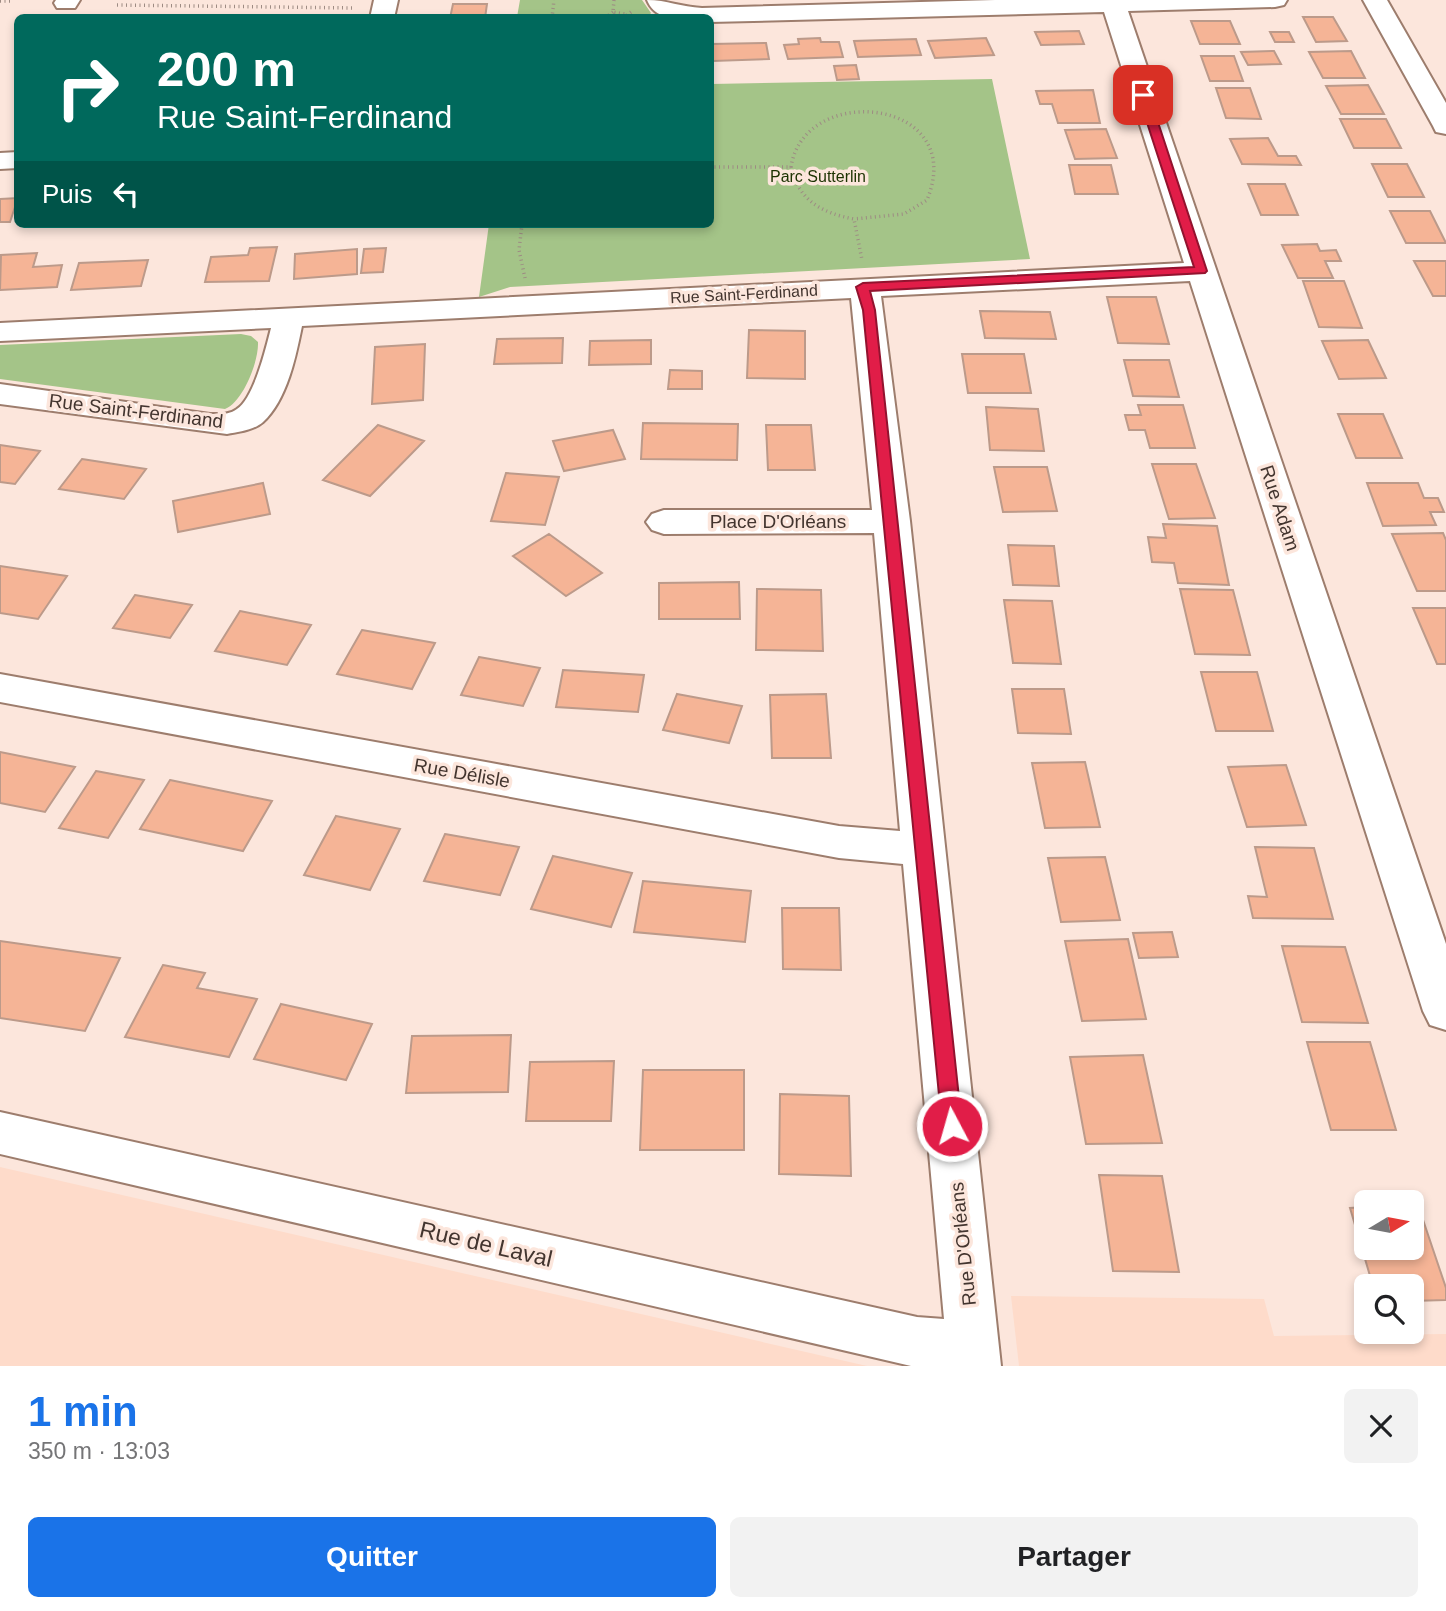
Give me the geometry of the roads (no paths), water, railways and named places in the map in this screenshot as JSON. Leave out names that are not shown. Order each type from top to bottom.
[{"type":"street","points":[[659,0],[662,7],[671,12],[692,14]]},
{"type":"street","points":[[714,15],[1275,0]]},
{"type":"street","points":[[1375,0],[1446,126]]},
{"type":"street","name":"Rue Adam","points":[[1114,5],[1446,1011]]},
{"type":"street","name":"Rue Saint-Ferdinand","points":[[0,332],[1201,271]]},
{"type":"street","name":"Rue D'Orléans","points":[[863,287],[869,310],[892,521],[974,1357]]},
{"type":"street","name":"Rue Saint-Ferdinand","points":[[0,394],[211,424],[242,421],[258,407],[283,343],[288,319]]},
{"type":"street","name":"Place D'Orléans","points":[[664,522],[892,521]]},
{"type":"street","name":"Rue Délisle","points":[[0,688],[849,844],[925,849]]},
{"type":"street","name":"Rue de Laval","points":[[0,1133],[974,1357]]},
{"type":"park label","name":"Parc Sutterlin","points":[[818,176]]}]
